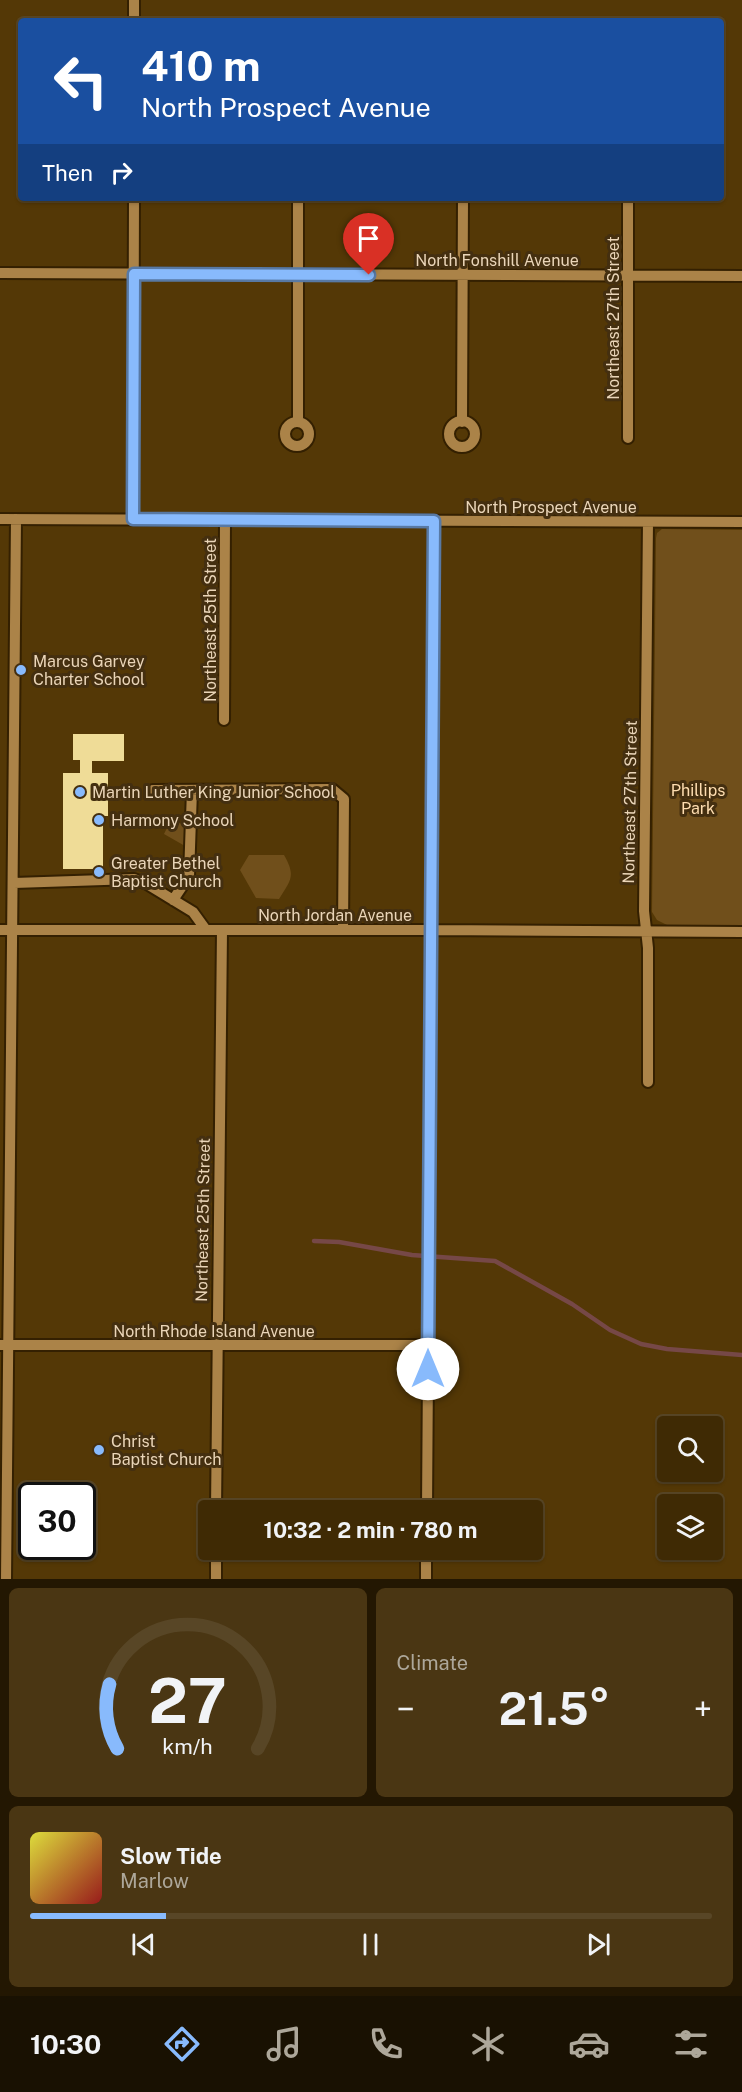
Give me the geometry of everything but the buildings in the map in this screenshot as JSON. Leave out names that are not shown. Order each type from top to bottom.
[{"type":"street","points":[[134,0],[134,18]]},
{"type":"street","points":[[133,519],[134,201]]},
{"type":"street","points":[[298,201],[298,422]]},
{"type":"street","points":[[462,422],[464,201]]},
{"type":"street","name":"Northeast 27th Street","points":[[628,201],[628,438]]},
{"type":"street","name":"North Fonshill Avenue","points":[[0,273],[742,276]]},
{"type":"street","name":"North Prospect Avenue","points":[[0,519],[742,522]]},
{"type":"street","points":[[6,1579],[3,1346],[14,883],[16,519]]},
{"type":"street","name":"Northeast 25th Street","points":[[224,720],[225,520]]},
{"type":"street","points":[[427,1500],[434,521]]},
{"type":"street","name":"Northeast 27th Street","points":[[648,522],[644,911],[648,948],[648,1082]]},
{"type":"street","points":[[153,790],[332,789],[344,799],[343,930]]},
{"type":"street","points":[[173,900],[189,876],[192,790]]},
{"type":"street","points":[[14,883],[134,879],[193,912],[206,930]]},
{"type":"street","name":"North Jordan Avenue","points":[[0,930],[742,932]]},
{"type":"street","name":"Northeast 25th Street","points":[[216,1500],[222,930]]},
{"type":"street","name":"North Rhode Island Avenue","points":[[3,1346],[428,1345]]},
{"type":"street","points":[[216,1560],[216,1579]]},
{"type":"street","points":[[426,1560],[426,1579]]},
{"type":"green space","name":"Phillips Park","points":[[662,529],[742,530],[742,925],[667,925],[657,920],[652,912],[656,538],[657,533]]},
{"type":"green space","points":[[172,818],[192,831],[185,846],[164,834]]},
{"type":"green space","points":[[249,855],[284,855],[291,873],[287,887],[279,899],[256,898],[240,870]]},
{"type":"waterway","points":[[314,1241],[339,1242],[412,1255],[495,1261],[572,1304],[610,1330],[641,1344],[667,1349],[742,1355]]},
{"type":"place","name":"Marcus Garvey Charter School","points":[[21,670]]},
{"type":"place","name":"Martin Luther King Junior School","points":[[80,792]]},
{"type":"place","name":"Harmony School","points":[[99,820]]},
{"type":"place","name":"Greater Bethel Baptist Church","points":[[99,872]]},
{"type":"place","name":"Christ Baptist Church","points":[[99,1450]]},
{"type":"route","points":[[369,275],[134,274],[133,519],[434,521],[428,1369]]}]
